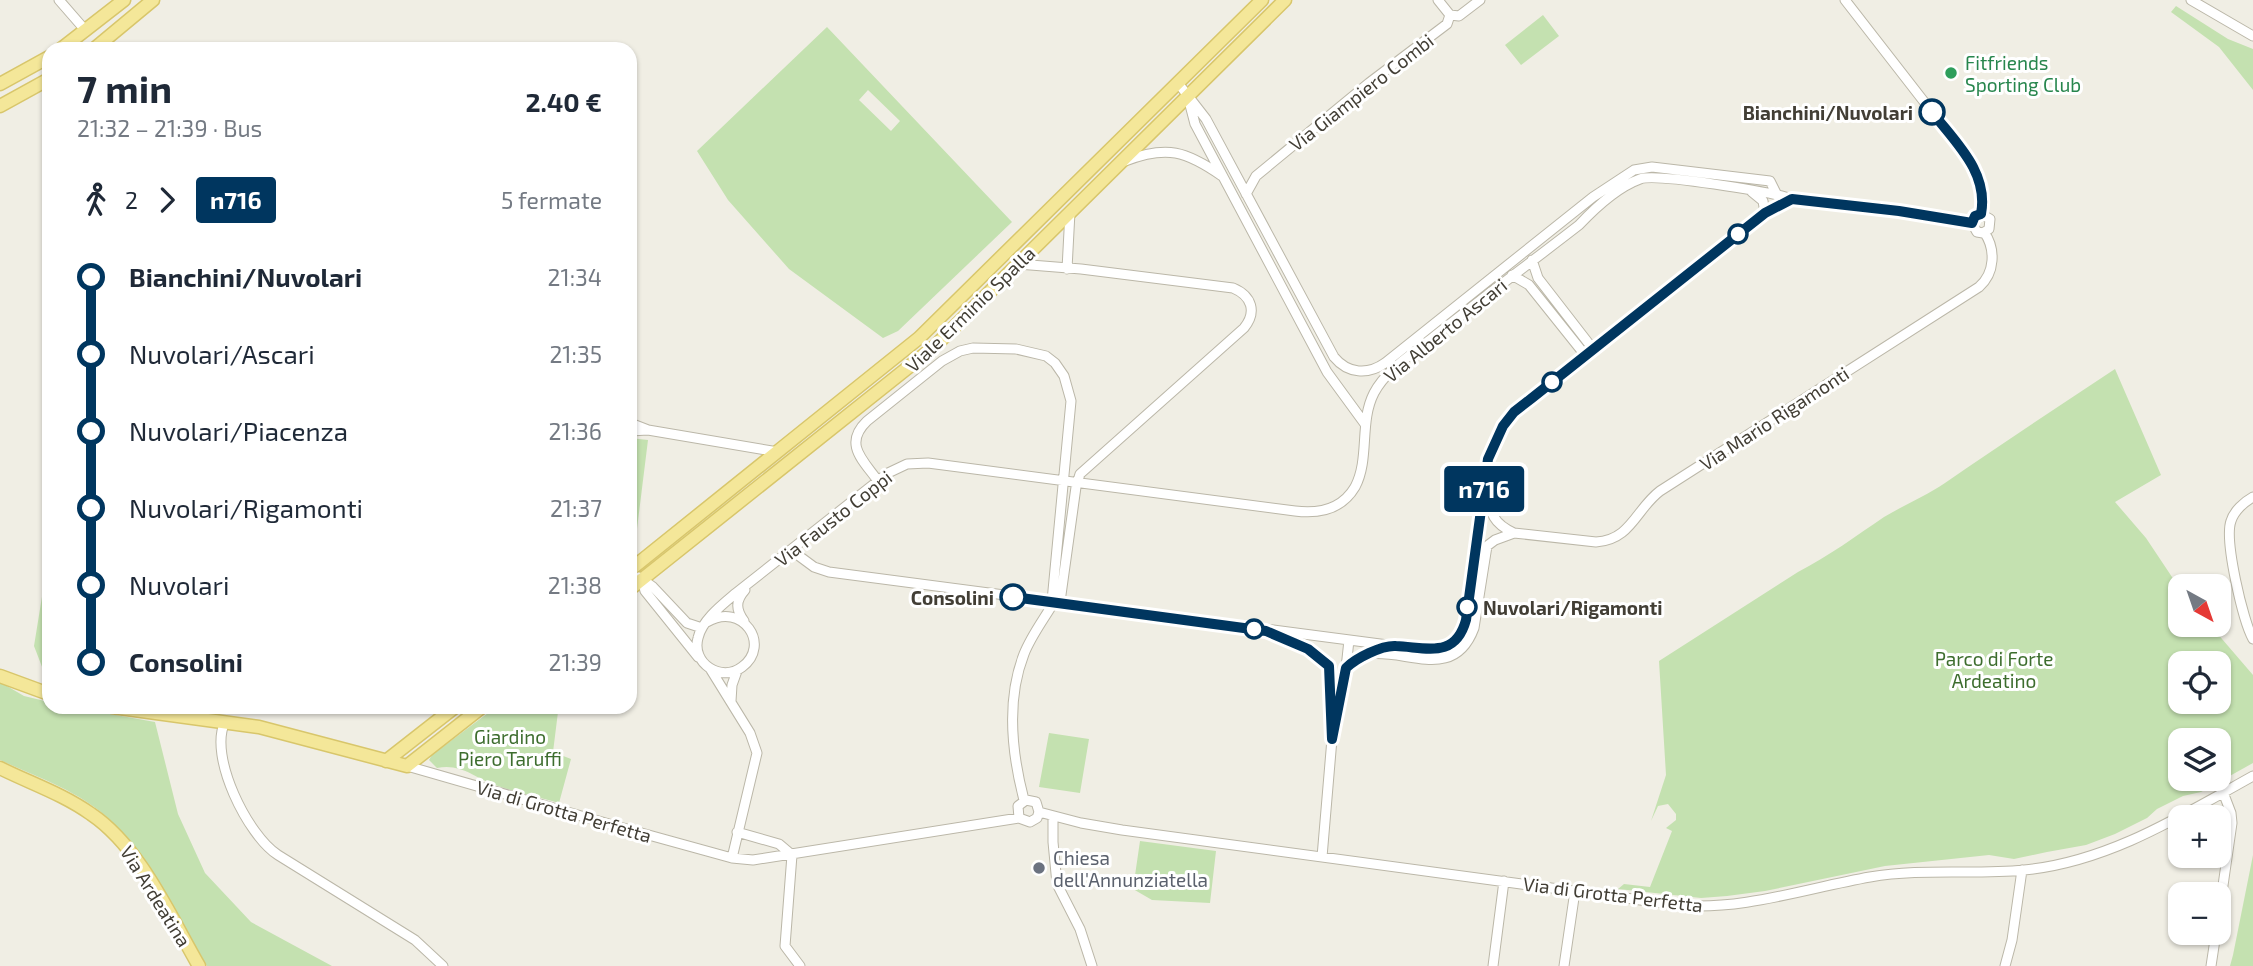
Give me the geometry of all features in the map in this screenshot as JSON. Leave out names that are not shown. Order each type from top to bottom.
[{"type":"main road","points":[[71,42],[124,0]]},
{"type":"main road","points":[[102,42],[153,0]]},
{"type":"main road","name":"Viale Erminio Spalla","points":[[637,563],[927,331],[1262,0]]},
{"type":"main road","name":"Viale Erminio Spalla","points":[[637,584],[923,356],[1285,0]]},
{"type":"main road","points":[[0,84],[42,61]]},
{"type":"main road","points":[[0,106],[42,83]]},
{"type":"main road","points":[[0,676],[42,691]]},
{"type":"main road","name":"Via di Grotta Perfetta","points":[[165,714],[299,736],[407,766]]},
{"type":"main road","points":[[386,761],[446,714]]},
{"type":"main road","points":[[407,766],[473,714]]},
{"type":"main road","name":"Via Ardeatina","points":[[0,768],[66,799],[108,827],[141,866],[199,966]]},
{"type":"street","points":[[59,0],[86,31]]},
{"type":"street","points":[[1438,0],[1450,15]]},
{"type":"street","name":"Via Giampiero Combi","points":[[1246,194],[1256,176],[1359,91],[1447,24],[1450,15],[1459,16],[1480,0]]},
{"type":"street","points":[[1845,0],[1974,166],[1981,191],[1981,214]]},
{"type":"street","points":[[2191,0],[2253,36]]},
{"type":"street","points":[[1203,58],[1214,69]]},
{"type":"street","points":[[1178,83],[1204,116],[1320,332],[1309,338]]},
{"type":"street","points":[[1188,96],[1195,124],[1331,379],[1365,425]]},
{"type":"street","points":[[1120,163],[1144,154],[1177,152],[1193,157],[1223,177]]},
{"type":"street","name":"Via Alberto Ascari","points":[[1077,482],[1295,512],[1322,511],[1338,505],[1354,488],[1360,471],[1368,408],[1379,385],[1449,319],[1473,291],[1571,214],[1634,170],[1649,166],[1770,181],[1776,193]]},
{"type":"street","points":[[1675,180],[1677,170]]},
{"type":"street","name":"Via Alberto Ascari","points":[[1320,332],[1337,361],[1357,371],[1375,369],[1512,275],[1579,225],[1600,205],[1639,179],[1647,177],[1776,193]]},
{"type":"street","points":[[1747,189],[1763,201],[1765,213]]},
{"type":"street","points":[[1776,193],[1792,199],[1899,211],[1972,223]]},
{"type":"street","points":[[1370,653],[1432,660],[1447,657],[1469,640],[1474,628],[1485,479],[1490,454],[1507,420],[1765,213],[1792,199]]},
{"type":"street","points":[[1067,269],[1070,212]]},
{"type":"street","points":[[1571,214],[1579,225]]},
{"type":"street","points":[[1981,214],[1988,216],[1991,222],[1989,229],[1976,232],[1972,223],[1975,216],[1981,214]]},
{"type":"street","name":"Via Mario Rigamonti","points":[[1514,533],[1596,542],[1609,541],[1622,535],[1660,491],[1979,287],[1987,279],[1992,261],[1990,244],[1984,232]]},
{"type":"street","points":[[1532,260],[1538,278],[1589,352]]},
{"type":"street","points":[[1018,264],[1233,288],[1248,298],[1252,314],[1244,328],[1082,472],[1077,482],[1055,602],[1025,651],[1014,701],[1012,720],[1018,779],[1024,800],[1017,809],[1019,818]]},
{"type":"street","points":[[1512,275],[1529,285],[1589,352]]},
{"type":"street","points":[[1286,294],[1296,288]]},
{"type":"street","points":[[878,481],[858,452],[855,440],[857,432],[942,361],[960,351],[982,347],[1038,352],[1049,358],[1057,366],[1070,392],[1071,404],[1055,602]]},
{"type":"street","points":[[637,426],[648,430]]},
{"type":"street","points":[[637,431],[783,448],[797,456]]},
{"type":"street","name":"Via Fausto Coppi","points":[[705,625],[729,600],[898,467],[920,462],[1077,482]]},
{"type":"street","points":[[1485,479],[1493,517],[1502,528],[1514,533]]},
{"type":"street","points":[[2253,497],[2234,515],[2229,531],[2231,559],[2253,639]]},
{"type":"street","points":[[791,550],[814,567],[829,572],[1266,631],[1433,650],[1454,641],[1462,632],[1479,561],[1489,544],[1514,533]]},
{"type":"street","points":[[637,575],[656,590],[687,623],[705,625],[726,615],[744,622],[752,634],[754,648],[748,662],[737,671],[732,685],[731,703]]},
{"type":"street","name":"Via Fausto Coppi","points":[[744,622],[738,612],[738,601],[758,577]]},
{"type":"street","points":[[642,580],[647,593],[710,669],[753,738],[757,753],[756,765],[732,858]]},
{"type":"street","points":[[700,658],[697,643],[705,625]]},
{"type":"street","points":[[1266,631],[1308,649],[1329,666],[1332,739]]},
{"type":"street","points":[[1322,857],[1332,739],[1349,640]]},
{"type":"street","points":[[1346,668],[1354,660],[1393,645]]},
{"type":"street","points":[[710,669],[723,673],[737,671]]},
{"type":"street","points":[[225,722],[221,741],[229,777],[243,814],[260,839],[285,860],[415,940],[443,966]]},
{"type":"street","name":"Via di Grotta Perfetta","points":[[407,766],[732,858],[758,860],[1019,818],[1030,822],[1035,820],[1039,812]]},
{"type":"street","name":"Via di Grotta Perfetta","points":[[1024,800],[1034,801],[1039,812],[1122,830],[1677,905],[1713,906],[1888,874],[1917,871],[2022,870],[2062,864],[2113,848],[2253,776]]},
{"type":"street","points":[[2223,792],[2232,823],[2223,882]]},
{"type":"street","points":[[1053,816],[1053,855],[1057,884],[1080,929],[1092,966]]},
{"type":"street","points":[[737,832],[775,842],[792,855],[785,946],[800,966]]},
{"type":"street","points":[[1998,966],[2006,966],[2022,870]]},
{"type":"street","points":[[1493,966],[1504,881]]},
{"type":"street","points":[[1564,966],[1575,891]]},
{"type":"street","points":[[2211,966],[2214,945]]},
{"type":"green space","points":[[2176,6],[2228,39],[2253,49],[2253,90],[2219,47],[2171,12]]},
{"type":"green space","points":[[1543,15],[1559,36],[1521,65],[1505,45]]},
{"type":"green space","points":[[827,27],[1012,222],[898,331],[883,338],[789,269],[728,200],[697,151]],"holes":[[[868,90],[900,121],[891,131],[859,100]]]},
{"type":"green space","name":"Parco di Forte Ardeatino","points":[[2115,369],[2161,475],[2115,502],[2146,538],[2170,574],[2168,637],[2220,637],[2253,675],[2253,763],[2231,775],[2231,728],[2168,728],[2168,791],[2203,791],[2183,796],[2157,809],[2147,818],[2086,845],[2014,859],[1989,855],[1885,866],[1765,891],[1727,896],[1701,898],[1618,889],[1624,884],[1650,887],[1672,831],[1666,828],[1676,820],[1676,814],[1668,804],[1658,806],[1651,821],[1666,775],[1659,661],[1884,517],[1938,488]]},
{"type":"green space","points":[[637,439],[648,440],[637,529]]},
{"type":"green space","points":[[42,597],[42,667],[34,646]]},
{"type":"green space","points":[[0,682],[24,696],[42,700],[42,714],[110,714],[155,722],[178,814],[205,873],[251,922],[332,966],[207,966],[151,869],[109,819],[85,800],[0,760]]},
{"type":"green space","name":"Giardino Piero Taruffi","points":[[487,714],[558,714],[553,752],[571,759],[559,803],[495,785],[461,769],[437,768],[429,760]]},
{"type":"green space","points":[[1049,733],[1089,739],[1080,793],[1039,787]]},
{"type":"green space","points":[[1140,841],[1216,851],[1210,903],[1152,900],[1133,889]]},
{"type":"green space","points":[[2253,855],[2253,966],[2230,966],[2233,955]]},
{"type":"bus line","name":"n716","points":[[1013,597],[1266,631],[1303,647],[1329,666],[1332,739],[1346,668],[1354,660],[1393,645],[1433,650],[1447,646],[1462,632],[1466,620],[1488,459],[1503,426],[1514,412],[1765,213],[1782,203],[1792,199],[1899,211],[1972,223],[1975,216],[1981,214],[1982,196],[1976,170],[1932,112]]},
{"type":"place","name":"Fitfriends Sporting Club","points":[[1951,73]]},
{"type":"place","name":"Bianchini/Nuvolari","points":[[1932,112]]},
{"type":"place","name":"Consolini","points":[[1013,597]]},
{"type":"place","name":"Nuvolari/Rigamonti","points":[[1467,607]]},
{"type":"place","name":"Chiesa dell'Annunziatella","points":[[1039,868]]}]
